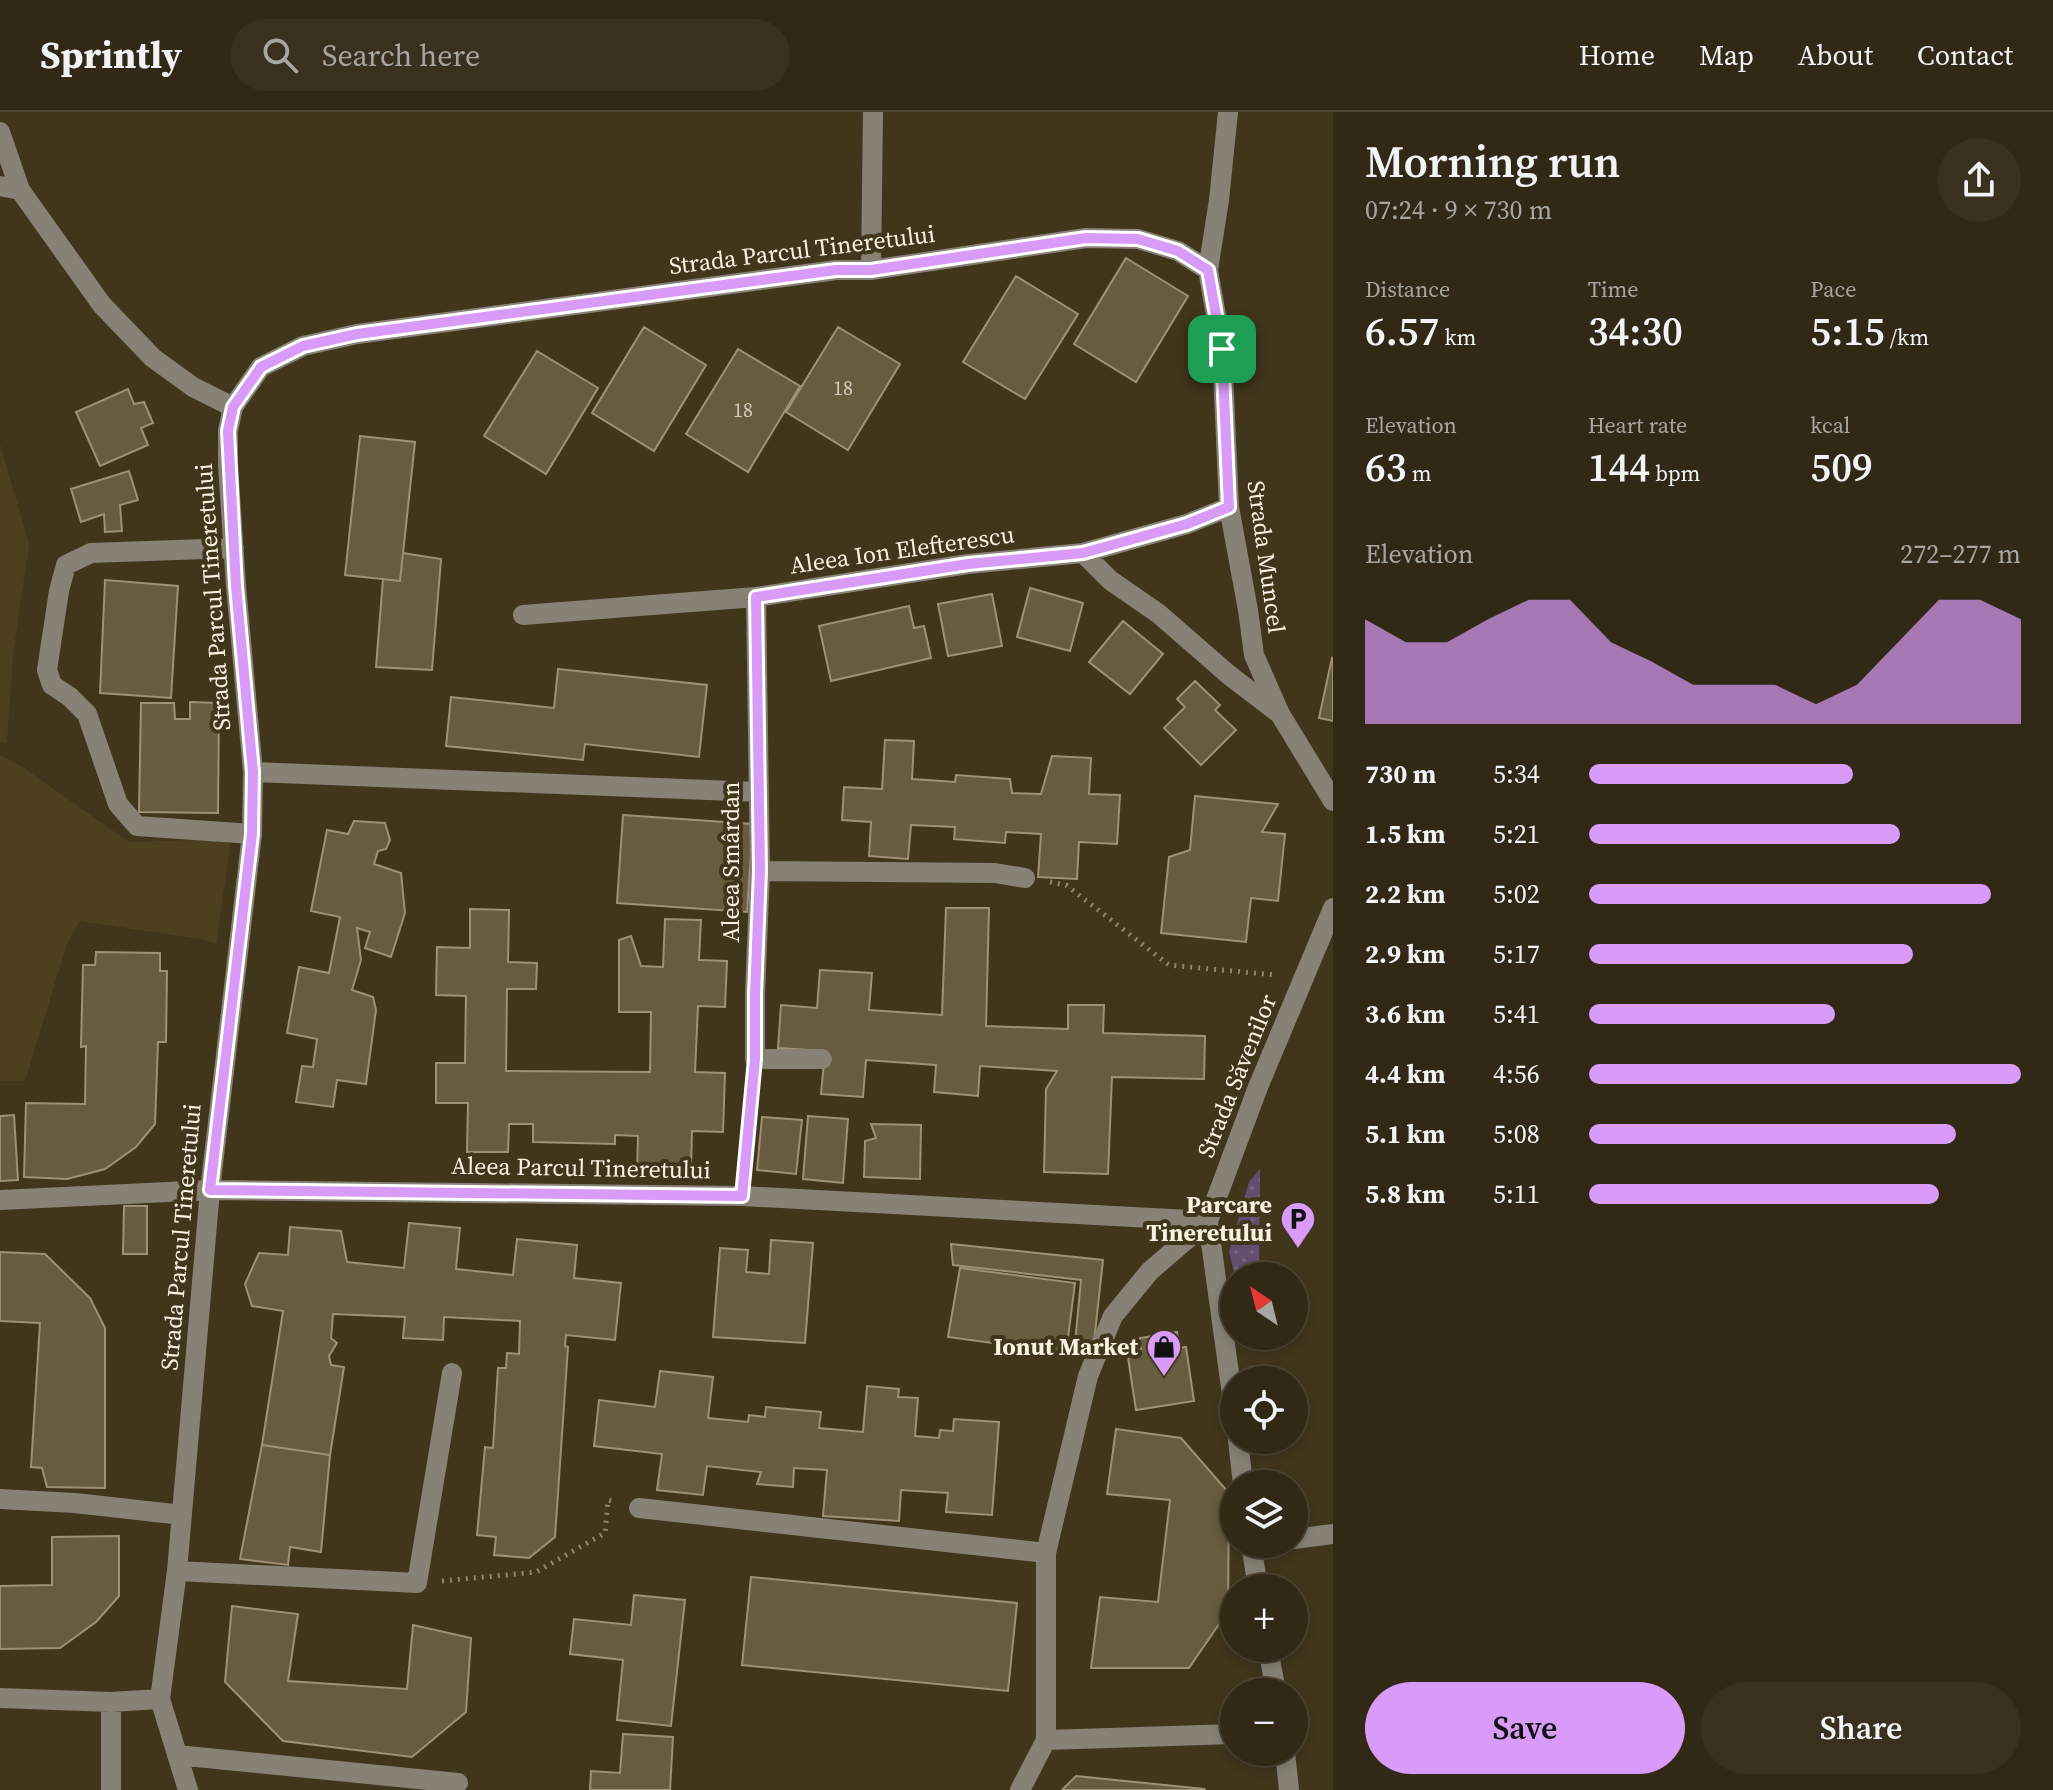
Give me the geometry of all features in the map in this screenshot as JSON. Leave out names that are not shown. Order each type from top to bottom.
[{"type":"street","points":[[871,270],[873,112]]},
{"type":"street","name":"Strada Muncel","points":[[1228,112],[1208,270],[1222,349],[1229,507],[1254,655],[1280,714],[1333,801]]},
{"type":"street","points":[[0,132],[10,188],[102,305],[153,358],[193,387],[233,407]]},
{"type":"street","name":"Strada Parcul Tineretului","points":[[188,1790],[160,1699],[177,1571],[210,1190],[252,834],[253,772],[234,548],[228,431],[233,407],[261,367],[303,346],[357,334],[836,270],[871,270],[1086,238],[1138,239],[1178,251],[1208,270]]},
{"type":"street","name":"Aleea Ion Elefterescu","points":[[523,615],[756,597],[968,564],[1083,553],[1187,524],[1229,507]]},
{"type":"street","points":[[234,548],[91,553],[66,565],[47,670],[52,685],[87,714],[118,804],[137,826],[252,834]]},
{"type":"street","points":[[1083,553],[1110,580],[1159,614],[1229,675],[1280,714]]},
{"type":"street","name":"Aleea Smârdan","points":[[755,1059],[760,871],[756,597]]},
{"type":"street","points":[[253,772],[758,792]]},
{"type":"street","points":[[760,871],[995,873],[1025,878]]},
{"type":"street","name":"Strada Săvenilor","points":[[1228,1366],[1208,1221],[1258,1087],[1332,916]]},
{"type":"street","points":[[755,1059],[822,1059]]},
{"type":"street","name":"Aleea Parcul Tineretului","points":[[0,1200],[210,1190],[742,1196],[1208,1221]]},
{"type":"street","points":[[1020,1790],[1046,1740],[1046,1553],[1088,1376],[1113,1316],[1150,1271],[1208,1221]]},
{"type":"street","points":[[177,1571],[417,1583],[452,1373]]},
{"type":"street","points":[[0,1499],[75,1503],[182,1515]]},
{"type":"street","points":[[639,1508],[1046,1553]]},
{"type":"street","points":[[1308,1537],[1333,1534]]},
{"type":"street","points":[[0,1698],[111,1702],[160,1699]]},
{"type":"street","points":[[111,1702],[111,1790]]},
{"type":"street","points":[[1046,1740],[1220,1734]]},
{"type":"street","points":[[177,1755],[458,1783]]},
{"type":"street","points":[[1286,1766],[1289,1790]]},
{"type":"path","points":[[1025,878],[1066,885],[1169,965],[1304,977]]},
{"type":"path","points":[[742,1196],[755,1059]]},
{"type":"path","points":[[417,1583],[536,1572],[605,1533],[608,1500],[639,1508]]},
{"type":"shaded area","points":[[0,444],[29,544],[13,655],[7,743],[0,742]]},
{"type":"shaded area","points":[[0,755],[24,768],[129,842],[231,839],[216,944],[80,921],[67,944],[25,1081],[0,1081]]},
{"type":"shaded area","points":[[1260,1169],[1259,1262],[1232,1262],[1229,1252],[1249,1182]]},
{"type":"building","points":[[1126,258],[1188,296],[1136,382],[1074,344]]},
{"type":"building","points":[[1016,276],[1078,314],[1025,399],[963,362]]},
{"type":"building","points":[[644,327],[706,365],[654,451],[592,413]]},
{"type":"building","points":[[838,327],[900,364],[848,450],[786,412]]},
{"type":"building","points":[[738,349],[800,386],[748,472],[686,434]]},
{"type":"building","points":[[537,351],[598,388],[546,474],[484,436]]},
{"type":"building","points":[[128,389],[134,404],[144,402],[153,423],[141,428],[148,445],[100,466],[76,412]]},
{"type":"building","points":[[360,436],[415,442],[400,581],[345,575]]},
{"type":"building","points":[[129,471],[138,500],[120,505],[122,531],[105,532],[104,514],[81,522],[71,489]]},
{"type":"building","points":[[403,553],[441,559],[432,670],[376,667],[383,579],[400,581]]},
{"type":"building","points":[[105,580],[178,586],[171,698],[100,693]]},
{"type":"building","points":[[1030,588],[1083,603],[1070,651],[1017,637]]},
{"type":"building","points":[[992,594],[1002,646],[948,656],[938,604]]},
{"type":"building","points":[[909,606],[914,628],[924,626],[931,658],[831,681],[819,626]]},
{"type":"building","points":[[1123,621],[1163,654],[1130,694],[1089,662]]},
{"type":"building","points":[[1333,659],[1333,721],[1319,718]]},
{"type":"building","points":[[558,669],[707,685],[699,757],[585,744],[583,760],[446,746],[451,697],[554,708]]},
{"type":"building","points":[[1195,681],[1220,705],[1215,710],[1236,730],[1201,765],[1164,728],[1185,707],[1177,699]]},
{"type":"building","points":[[190,702],[219,703],[218,813],[139,812],[141,703],[174,703],[175,719],[190,719]]},
{"type":"building","points":[[885,740],[914,741],[912,779],[955,782],[956,775],[1010,779],[1012,793],[1041,794],[1052,756],[1091,758],[1089,794],[1120,795],[1117,844],[1079,842],[1077,879],[1038,877],[1041,834],[1006,832],[1005,843],[954,839],[955,827],[911,825],[908,859],[869,856],[871,822],[842,820],[844,787],[882,789]]},
{"type":"building","points":[[1195,796],[1278,804],[1262,832],[1285,834],[1278,901],[1251,898],[1246,942],[1161,933],[1169,857],[1190,850]]},
{"type":"building","points":[[623,815],[753,824],[747,912],[617,903]]},
{"type":"building","points":[[354,821],[385,823],[390,840],[386,849],[378,851],[374,864],[401,873],[405,913],[391,957],[365,948],[370,932],[357,928],[361,960],[352,990],[373,997],[376,1010],[366,1084],[337,1080],[333,1107],[296,1102],[302,1066],[313,1067],[317,1039],[287,1033],[299,967],[329,973],[340,917],[311,911],[327,830],[348,834]]},
{"type":"building","points":[[946,908],[989,908],[986,1026],[1068,1029],[1068,1005],[1104,1005],[1103,1033],[1205,1036],[1204,1079],[1112,1077],[1108,1174],[1044,1172],[1046,1089],[1057,1071],[980,1066],[978,1096],[934,1092],[936,1065],[866,1060],[863,1097],[821,1094],[825,1051],[778,1048],[781,1005],[817,1008],[820,970],[872,973],[869,1010],[942,1015]]},
{"type":"building","points":[[470,909],[509,910],[508,962],[537,963],[536,989],[507,989],[506,1071],[650,1072],[651,1012],[619,1012],[619,940],[631,936],[641,966],[663,967],[665,919],[701,920],[699,960],[727,961],[725,1007],[698,1006],[695,1072],[725,1073],[723,1132],[692,1131],[691,1168],[677,1167],[677,1175],[637,1174],[638,1136],[615,1135],[615,1144],[533,1142],[533,1124],[509,1124],[508,1152],[467,1152],[468,1103],[436,1103],[436,1063],[465,1063],[466,996],[436,995],[437,947],[470,948]]},
{"type":"building","points":[[96,952],[160,953],[160,971],[167,971],[166,1042],[158,1042],[155,1124],[136,1147],[105,1169],[67,1179],[24,1177],[26,1103],[85,1104],[86,1046],[81,1047],[83,965],[95,965]]},
{"type":"building","points":[[14,1115],[18,1180],[0,1181],[0,1116]]},
{"type":"building","points":[[808,1116],[848,1119],[843,1183],[803,1179]]},
{"type":"building","points":[[762,1117],[802,1120],[796,1174],[757,1170]]},
{"type":"building","points":[[871,1124],[921,1125],[920,1179],[864,1177],[865,1141],[876,1138]]},
{"type":"building","points":[[124,1206],[147,1206],[147,1254],[123,1254]]},
{"type":"building","points":[[409,1223],[460,1228],[456,1269],[513,1275],[517,1239],[577,1245],[574,1278],[621,1283],[615,1340],[566,1335],[565,1346],[568,1347],[555,1537],[529,1558],[494,1555],[496,1537],[477,1535],[485,1447],[493,1448],[498,1368],[506,1368],[507,1353],[519,1354],[520,1321],[444,1317],[443,1340],[403,1338],[405,1317],[333,1314],[331,1338],[337,1343],[329,1356],[331,1365],[344,1367],[330,1455],[262,1445],[283,1311],[252,1306],[245,1284],[259,1253],[288,1255],[290,1227],[341,1231],[347,1262],[404,1268]]},
{"type":"building","points":[[771,1240],[813,1243],[805,1343],[713,1337],[720,1248],[748,1250],[746,1272],[769,1274]]},
{"type":"building","points":[[951,1244],[1103,1260],[1094,1342],[1075,1343],[1081,1280],[953,1265]]},
{"type":"building","points":[[0,1252],[45,1254],[90,1298],[105,1328],[105,1488],[47,1487],[42,1468],[31,1467],[40,1323],[0,1321]]},
{"type":"building","points":[[960,1268],[1075,1283],[1066,1353],[948,1337]]},
{"type":"building","points":[[1177,1332],[1179,1348],[1186,1347],[1194,1401],[1136,1410],[1127,1351],[1141,1349],[1140,1338]]},
{"type":"building","points":[[660,1371],[713,1377],[708,1418],[748,1422],[749,1415],[765,1417],[766,1407],[821,1412],[819,1428],[863,1432],[867,1386],[899,1389],[898,1397],[918,1398],[915,1436],[939,1438],[940,1430],[953,1431],[954,1419],[999,1422],[992,1515],[946,1512],[948,1493],[901,1490],[899,1521],[823,1516],[827,1470],[794,1468],[793,1487],[757,1484],[761,1472],[707,1466],[703,1495],[657,1490],[662,1454],[594,1446],[599,1400],[655,1407]]},
{"type":"building","points":[[1116,1429],[1181,1438],[1220,1483],[1220,1558],[1228,1558],[1228,1574],[1220,1574],[1220,1623],[1189,1668],[1091,1668],[1100,1597],[1158,1602],[1170,1500],[1107,1494]]},
{"type":"building","points":[[262,1445],[330,1455],[321,1552],[290,1547],[288,1565],[240,1559]]},
{"type":"building","points":[[119,1536],[119,1596],[96,1622],[60,1648],[0,1649],[0,1586],[52,1585],[52,1537]]},
{"type":"building","points":[[751,1577],[1017,1603],[1008,1691],[742,1665]]},
{"type":"building","points":[[634,1595],[685,1600],[671,1726],[617,1720],[623,1660],[570,1654],[574,1619],[631,1625]]},
{"type":"building","points":[[232,1606],[298,1614],[288,1681],[407,1689],[413,1625],[471,1638],[466,1712],[412,1757],[283,1741],[225,1682]]},
{"type":"building","points":[[623,1734],[673,1737],[670,1790],[590,1790],[591,1771],[620,1773]]},
{"type":"building","points":[[1076,1776],[1204,1789],[1205,1790],[1062,1790]]},
{"type":"place","name":"Parcare Tineretului","points":[[1298,1250]]},
{"type":"place","name":"Ionut Market","points":[[1164,1378]]},
{"type":"route","points":[[1086,238],[1138,239],[1178,251],[1208,270],[1222,349],[1229,507],[1187,524],[1083,553],[968,564],[756,597],[760,871],[755,1059],[742,1196],[210,1190],[252,834],[253,772],[236,586],[228,431],[233,407],[261,367],[303,346],[357,334],[836,270],[871,270],[1086,238]]}]
